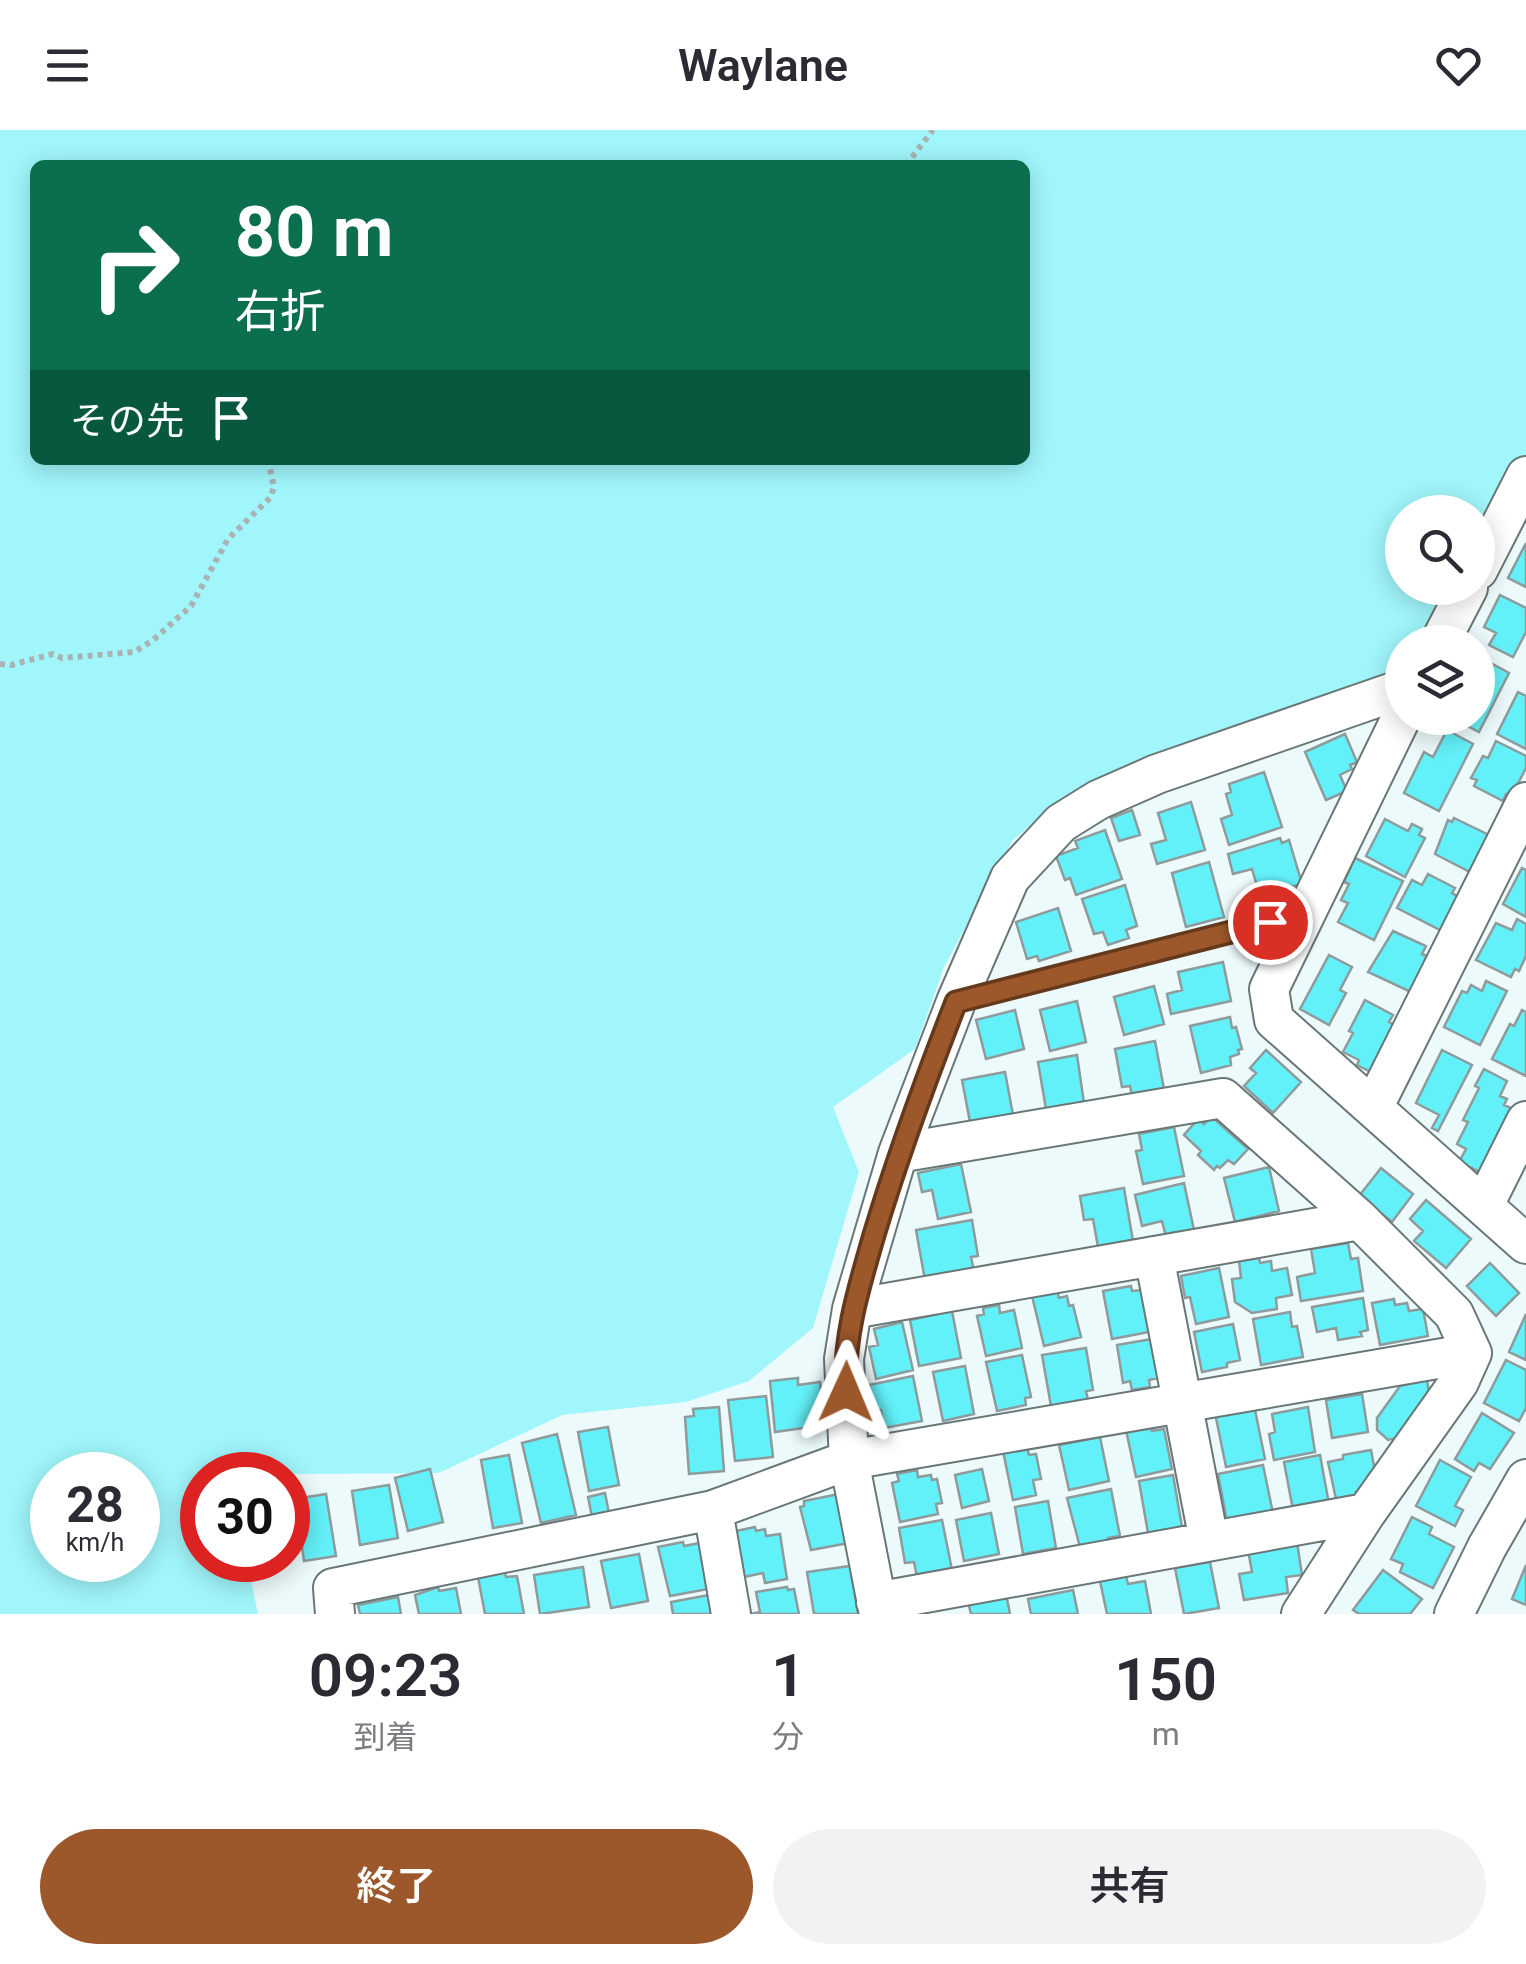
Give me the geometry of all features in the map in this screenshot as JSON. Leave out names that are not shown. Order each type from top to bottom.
[{"type":"street","points":[[1495,537],[1526,476]]},
{"type":"street","points":[[1366,1513],[877,1608],[849,1460],[844,1359],[852,1309],[898,1153],[956,1002],[1010,878],[1061,823],[1098,800],[1157,774],[1385,695]]},
{"type":"street","points":[[1393,735],[1269,989],[1274,1020],[1526,1244]]},
{"type":"street","points":[[1373,1108],[1526,802]]},
{"type":"street","points":[[898,1153],[1223,1098],[1360,1220],[1454,1314],[1472,1352],[1459,1382],[1300,1614]]},
{"type":"street","points":[[1484,1205],[1526,1121]]},
{"type":"street","points":[[852,1309],[1360,1220]]},
{"type":"street","points":[[1154,1256],[1209,1541]]},
{"type":"street","points":[[335,1614],[332,1588],[713,1510],[849,1460],[1472,1352]]},
{"type":"street","points":[[1454,1614],[1526,1480]]},
{"type":"street","points":[[713,1510],[731,1614]]},
{"type":"lane","points":[[956,1002],[1304,914]]},
{"type":"path","points":[[910,160],[933,130]]},
{"type":"path","points":[[0,664],[53,654],[62,658],[134,652],[152,641],[191,606],[228,539],[270,498],[274,487],[269,465]]},
{"type":"shaded area","points":[[0,130],[1526,130],[1526,455],[1495,511],[1495,495],[1385,495],[1385,605],[1444,605],[1432,625],[1385,625],[1385,679],[1062,798],[1012,841],[944,967],[915,1049],[833,1107],[859,1172],[813,1328],[749,1381],[686,1402],[562,1415],[439,1473],[310,1474],[310,1452],[180,1452],[180,1582],[251,1582],[258,1614],[0,1614]]},
{"type":"building","points":[[1526,543],[1526,587],[1508,578]]},
{"type":"building","points":[[1500,595],[1526,608],[1526,632],[1513,657],[1495,648],[1495,625],[1485,625]]},
{"type":"building","points":[[1495,665],[1509,673],[1495,701]]},
{"type":"building","points":[[1518,692],[1526,696],[1526,749],[1497,734]]},
{"type":"building","points":[[1345,734],[1357,762],[1340,775],[1347,791],[1326,800],[1305,752]]},
{"type":"building","points":[[1444,735],[1456,735],[1473,744],[1439,811],[1404,793],[1424,752],[1433,757]]},
{"type":"building","points":[[1496,741],[1526,756],[1526,768],[1511,797],[1506,794],[1503,801],[1474,786],[1477,780],[1471,778]]},
{"type":"building","points":[[1264,772],[1282,827],[1229,845],[1221,819],[1232,815],[1226,794],[1231,792],[1229,784]]},
{"type":"building","points":[[1191,802],[1205,850],[1157,864],[1151,844],[1166,840],[1158,813]]},
{"type":"building","points":[[1132,810],[1140,835],[1119,841],[1111,818]]},
{"type":"building","points":[[1454,818],[1489,835],[1470,872],[1435,854],[1448,820],[1452,822]]},
{"type":"building","points":[[1385,819],[1408,831],[1412,824],[1422,829],[1419,835],[1425,838],[1405,877],[1366,856]]},
{"type":"building","points":[[1105,830],[1122,879],[1076,895],[1056,856],[1078,848],[1075,841]]},
{"type":"building","points":[[1280,838],[1282,843],[1289,840],[1302,884],[1260,896],[1252,869],[1233,874],[1228,854]]},
{"type":"building","points":[[1355,858],[1403,881],[1374,940],[1338,922],[1348,903],[1341,900]]},
{"type":"building","points":[[1209,862],[1224,917],[1186,927],[1172,873]]},
{"type":"building","points":[[1522,868],[1526,870],[1526,917],[1503,904]]},
{"type":"building","points":[[1428,874],[1455,888],[1452,893],[1462,899],[1444,932],[1397,908],[1412,880],[1422,885]]},
{"type":"building","points":[[1125,885],[1137,926],[1126,930],[1129,938],[1108,945],[1103,932],[1094,934],[1082,899]]},
{"type":"building","points":[[1058,908],[1071,951],[1039,961],[1037,956],[1027,959],[1016,922]]},
{"type":"building","points":[[1517,919],[1526,924],[1526,956],[1519,971],[1515,969],[1511,977],[1476,960],[1496,923],[1512,930]]},
{"type":"building","points":[[1393,931],[1426,946],[1422,954],[1427,956],[1411,992],[1368,972]]},
{"type":"building","points":[[1329,955],[1352,967],[1340,990],[1346,993],[1329,1025],[1300,1009]]},
{"type":"building","points":[[1223,962],[1231,1001],[1171,1014],[1167,994],[1182,990],[1178,972]]},
{"type":"building","points":[[1486,981],[1507,991],[1480,1045],[1444,1027],[1462,991],[1467,993],[1471,985],[1482,991]]},
{"type":"building","points":[[1154,986],[1164,1024],[1124,1035],[1114,997]]},
{"type":"building","points":[[1365,1000],[1393,1015],[1389,1022],[1395,1025],[1371,1072],[1343,1052]]},
{"type":"building","points":[[1077,1001],[1086,1042],[1050,1051],[1040,1010]]},
{"type":"building","points":[[1015,1010],[1024,1049],[986,1059],[976,1020]]},
{"type":"building","points":[[1522,1010],[1526,1012],[1526,1076],[1492,1059]]},
{"type":"building","points":[[1230,1017],[1242,1049],[1230,1057],[1231,1065],[1201,1073],[1190,1026]]},
{"type":"building","points":[[1155,1041],[1164,1089],[1132,1095],[1130,1086],[1122,1087],[1115,1049]]},
{"type":"building","points":[[1266,1050],[1301,1082],[1273,1113],[1244,1086],[1256,1073],[1250,1068]]},
{"type":"building","points":[[1442,1050],[1472,1065],[1438,1131],[1432,1128],[1439,1115],[1416,1103]]},
{"type":"building","points":[[1077,1055],[1084,1103],[1046,1109],[1038,1062]]},
{"type":"building","points":[[1484,1069],[1507,1081],[1500,1096],[1507,1099],[1504,1105],[1515,1110],[1482,1173],[1459,1162],[1466,1149],[1457,1144]]},
{"type":"building","points":[[1005,1072],[1013,1115],[970,1122],[962,1080]]},
{"type":"building","points":[[1211,1116],[1248,1149],[1234,1164],[1228,1160],[1214,1170],[1184,1135],[1198,1119],[1204,1124]]},
{"type":"building","points":[[1174,1127],[1184,1176],[1143,1184],[1136,1151],[1142,1150],[1139,1134]]},
{"type":"building","points":[[961,1164],[971,1212],[938,1219],[932,1190],[922,1192],[918,1173]]},
{"type":"building","points":[[1269,1167],[1279,1211],[1235,1222],[1224,1178]]},
{"type":"building","points":[[1381,1168],[1413,1194],[1392,1222],[1359,1196]]},
{"type":"building","points":[[1184,1183],[1194,1230],[1166,1237],[1162,1221],[1142,1226],[1135,1195]]},
{"type":"building","points":[[1124,1188],[1133,1241],[1098,1247],[1093,1219],[1084,1220],[1080,1196]]},
{"type":"building","points":[[1426,1200],[1471,1239],[1446,1268],[1414,1241],[1423,1231],[1410,1219]]},
{"type":"building","points":[[972,1220],[978,1256],[971,1257],[974,1271],[925,1280],[916,1230]]},
{"type":"building","points":[[1348,1243],[1351,1259],[1358,1258],[1363,1291],[1301,1301],[1297,1277],[1315,1273],[1311,1249]]},
{"type":"building","points":[[1259,1258],[1260,1263],[1271,1261],[1272,1271],[1287,1268],[1292,1295],[1276,1298],[1277,1309],[1252,1313],[1235,1302],[1232,1279],[1241,1278],[1239,1261]]},
{"type":"building","points":[[1490,1263],[1519,1293],[1496,1316],[1467,1286]]},
{"type":"building","points":[[1219,1268],[1229,1317],[1196,1324],[1181,1276]]},
{"type":"building","points":[[1131,1286],[1132,1291],[1142,1290],[1149,1332],[1112,1339],[1103,1291]]},
{"type":"building","points":[[1057,1290],[1059,1298],[1067,1296],[1069,1306],[1073,1305],[1081,1337],[1044,1346],[1032,1296]]},
{"type":"building","points":[[1363,1298],[1368,1330],[1360,1332],[1362,1336],[1338,1340],[1336,1328],[1317,1332],[1312,1307]]},
{"type":"building","points":[[1394,1299],[1395,1305],[1407,1303],[1409,1311],[1423,1309],[1428,1336],[1380,1345],[1372,1303]]},
{"type":"building","points":[[999,1305],[1000,1313],[1014,1310],[1022,1348],[986,1356],[977,1316],[984,1314],[983,1308]]},
{"type":"building","points":[[952,1311],[961,1358],[919,1366],[910,1320]]},
{"type":"building","points":[[1290,1312],[1303,1357],[1261,1365],[1253,1319]]},
{"type":"building","points":[[1526,1314],[1526,1360],[1509,1352]]},
{"type":"building","points":[[902,1322],[913,1370],[876,1379],[869,1347],[878,1345],[874,1329]]},
{"type":"building","points":[[1233,1324],[1240,1360],[1202,1372],[1194,1332]]},
{"type":"building","points":[[1152,1339],[1158,1378],[1149,1380],[1150,1387],[1132,1390],[1130,1381],[1123,1383],[1117,1345]]},
{"type":"building","points":[[1086,1348],[1093,1390],[1086,1391],[1088,1400],[1051,1406],[1042,1355]]},
{"type":"building","points":[[1022,1355],[1031,1397],[1025,1398],[1026,1405],[997,1411],[986,1362]]},
{"type":"building","points":[[1506,1360],[1526,1370],[1526,1408],[1519,1421],[1484,1403]]},
{"type":"building","points":[[965,1366],[974,1414],[943,1421],[933,1372]]},
{"type":"building","points":[[913,1376],[922,1421],[884,1428],[881,1410],[874,1412],[869,1385]]},
{"type":"building","points":[[798,1378],[798,1385],[820,1382],[825,1425],[775,1432],[770,1381]]},
{"type":"building","points":[[1427,1380],[1430,1398],[1401,1437],[1388,1440],[1377,1430],[1377,1418],[1400,1386]]},
{"type":"building","points":[[1362,1394],[1368,1432],[1332,1438],[1326,1400]]},
{"type":"building","points":[[766,1396],[773,1457],[735,1461],[728,1400]]},
{"type":"building","points":[[1254,1405],[1265,1459],[1226,1467],[1215,1413]]},
{"type":"building","points":[[719,1407],[724,1471],[689,1474],[685,1417],[694,1416],[693,1409]]},
{"type":"building","points":[[1308,1407],[1315,1452],[1274,1460],[1269,1434],[1275,1432],[1272,1414]]},
{"type":"building","points":[[1482,1413],[1514,1433],[1490,1469],[1479,1463],[1474,1471],[1455,1459]]},
{"type":"building","points":[[1151,1424],[1152,1431],[1164,1429],[1172,1469],[1136,1477],[1126,1430]]},
{"type":"building","points":[[608,1427],[619,1485],[589,1491],[578,1432]]},
{"type":"building","points":[[557,1434],[576,1515],[541,1523],[522,1443]]},
{"type":"building","points":[[1100,1437],[1109,1481],[1069,1490],[1059,1445]]},
{"type":"building","points":[[1027,1447],[1029,1455],[1036,1454],[1041,1479],[1033,1480],[1036,1495],[1013,1500],[1003,1451]]},
{"type":"building","points":[[1371,1450],[1375,1471],[1371,1472],[1372,1481],[1364,1483],[1365,1490],[1356,1495],[1336,1499],[1328,1462]]},
{"type":"building","points":[[509,1455],[522,1523],[493,1528],[481,1460]]},
{"type":"building","points":[[1320,1455],[1329,1504],[1293,1510],[1284,1462]]},
{"type":"building","points":[[1440,1460],[1471,1477],[1455,1506],[1463,1510],[1455,1526],[1416,1506]]},
{"type":"building","points":[[1263,1465],[1274,1518],[1227,1522],[1218,1474]]},
{"type":"building","points":[[430,1469],[443,1522],[408,1531],[395,1478]]},
{"type":"building","points":[[982,1469],[989,1501],[962,1508],[955,1475]]},
{"type":"building","points":[[917,1470],[918,1477],[931,1475],[932,1480],[937,1479],[942,1503],[936,1504],[938,1514],[900,1522],[892,1483],[899,1481],[897,1474]]},
{"type":"building","points":[[1173,1475],[1182,1527],[1148,1533],[1139,1481]]},
{"type":"building","points":[[389,1485],[398,1538],[360,1545],[352,1491]]},
{"type":"building","points":[[1111,1489],[1120,1536],[1108,1538],[1109,1545],[1081,1551],[1067,1498]]},
{"type":"building","points":[[605,1493],[609,1513],[592,1517],[588,1497]]},
{"type":"building","points":[[326,1494],[336,1556],[310,1560],[310,1497]]},
{"type":"building","points":[[839,1494],[849,1543],[811,1550],[800,1507],[804,1501]]},
{"type":"building","points":[[1048,1501],[1056,1548],[1023,1554],[1015,1507]]},
{"type":"building","points":[[991,1513],[999,1554],[964,1561],[956,1520]]},
{"type":"building","points":[[1412,1517],[1432,1527],[1429,1534],[1454,1547],[1433,1588],[1400,1572],[1403,1564],[1391,1559]]},
{"type":"building","points":[[942,1520],[952,1570],[917,1577],[914,1562],[905,1563],[899,1528]]},
{"type":"building","points":[[755,1527],[756,1531],[765,1529],[766,1536],[780,1534],[787,1579],[765,1583],[763,1573],[744,1577],[736,1531]]},
{"type":"building","points":[[683,1542],[684,1546],[700,1543],[708,1589],[670,1596],[658,1547]]},
{"type":"building","points":[[1297,1542],[1302,1575],[1286,1577],[1288,1593],[1244,1600],[1239,1574],[1252,1572],[1248,1550]]},
{"type":"building","points":[[639,1554],[648,1601],[611,1608],[601,1561]]},
{"type":"building","points":[[1210,1562],[1219,1608],[1184,1614],[1175,1568]]},
{"type":"building","points":[[1526,1565],[1526,1605],[1512,1599]]},
{"type":"building","points":[[850,1566],[858,1614],[814,1614],[807,1572]]},
{"type":"building","points":[[583,1567],[589,1607],[540,1614],[534,1575]]},
{"type":"building","points":[[1383,1570],[1422,1599],[1410,1614],[1359,1614],[1353,1610]]},
{"type":"building","points":[[505,1572],[506,1577],[517,1576],[524,1614],[485,1614],[478,1577]]},
{"type":"building","points":[[1126,1576],[1128,1584],[1145,1581],[1151,1614],[1107,1614],[1100,1581]]},
{"type":"building","points":[[438,1587],[439,1591],[456,1588],[461,1614],[419,1614],[415,1595]]},
{"type":"building","points":[[794,1589],[799,1614],[750,1614],[760,1612],[756,1592]]},
{"type":"building","points":[[1073,1590],[1078,1614],[1031,1614],[1028,1599]]},
{"type":"building","points":[[1006,1594],[1010,1614],[971,1614],[968,1602]]},
{"type":"building","points":[[709,1595],[712,1614],[673,1614],[671,1602]]},
{"type":"building","points":[[398,1597],[401,1614],[360,1614],[358,1605]]},
{"type":"route","points":[[846,1392],[844,1359],[852,1309],[898,1153],[956,1002],[1270,922]]}]
